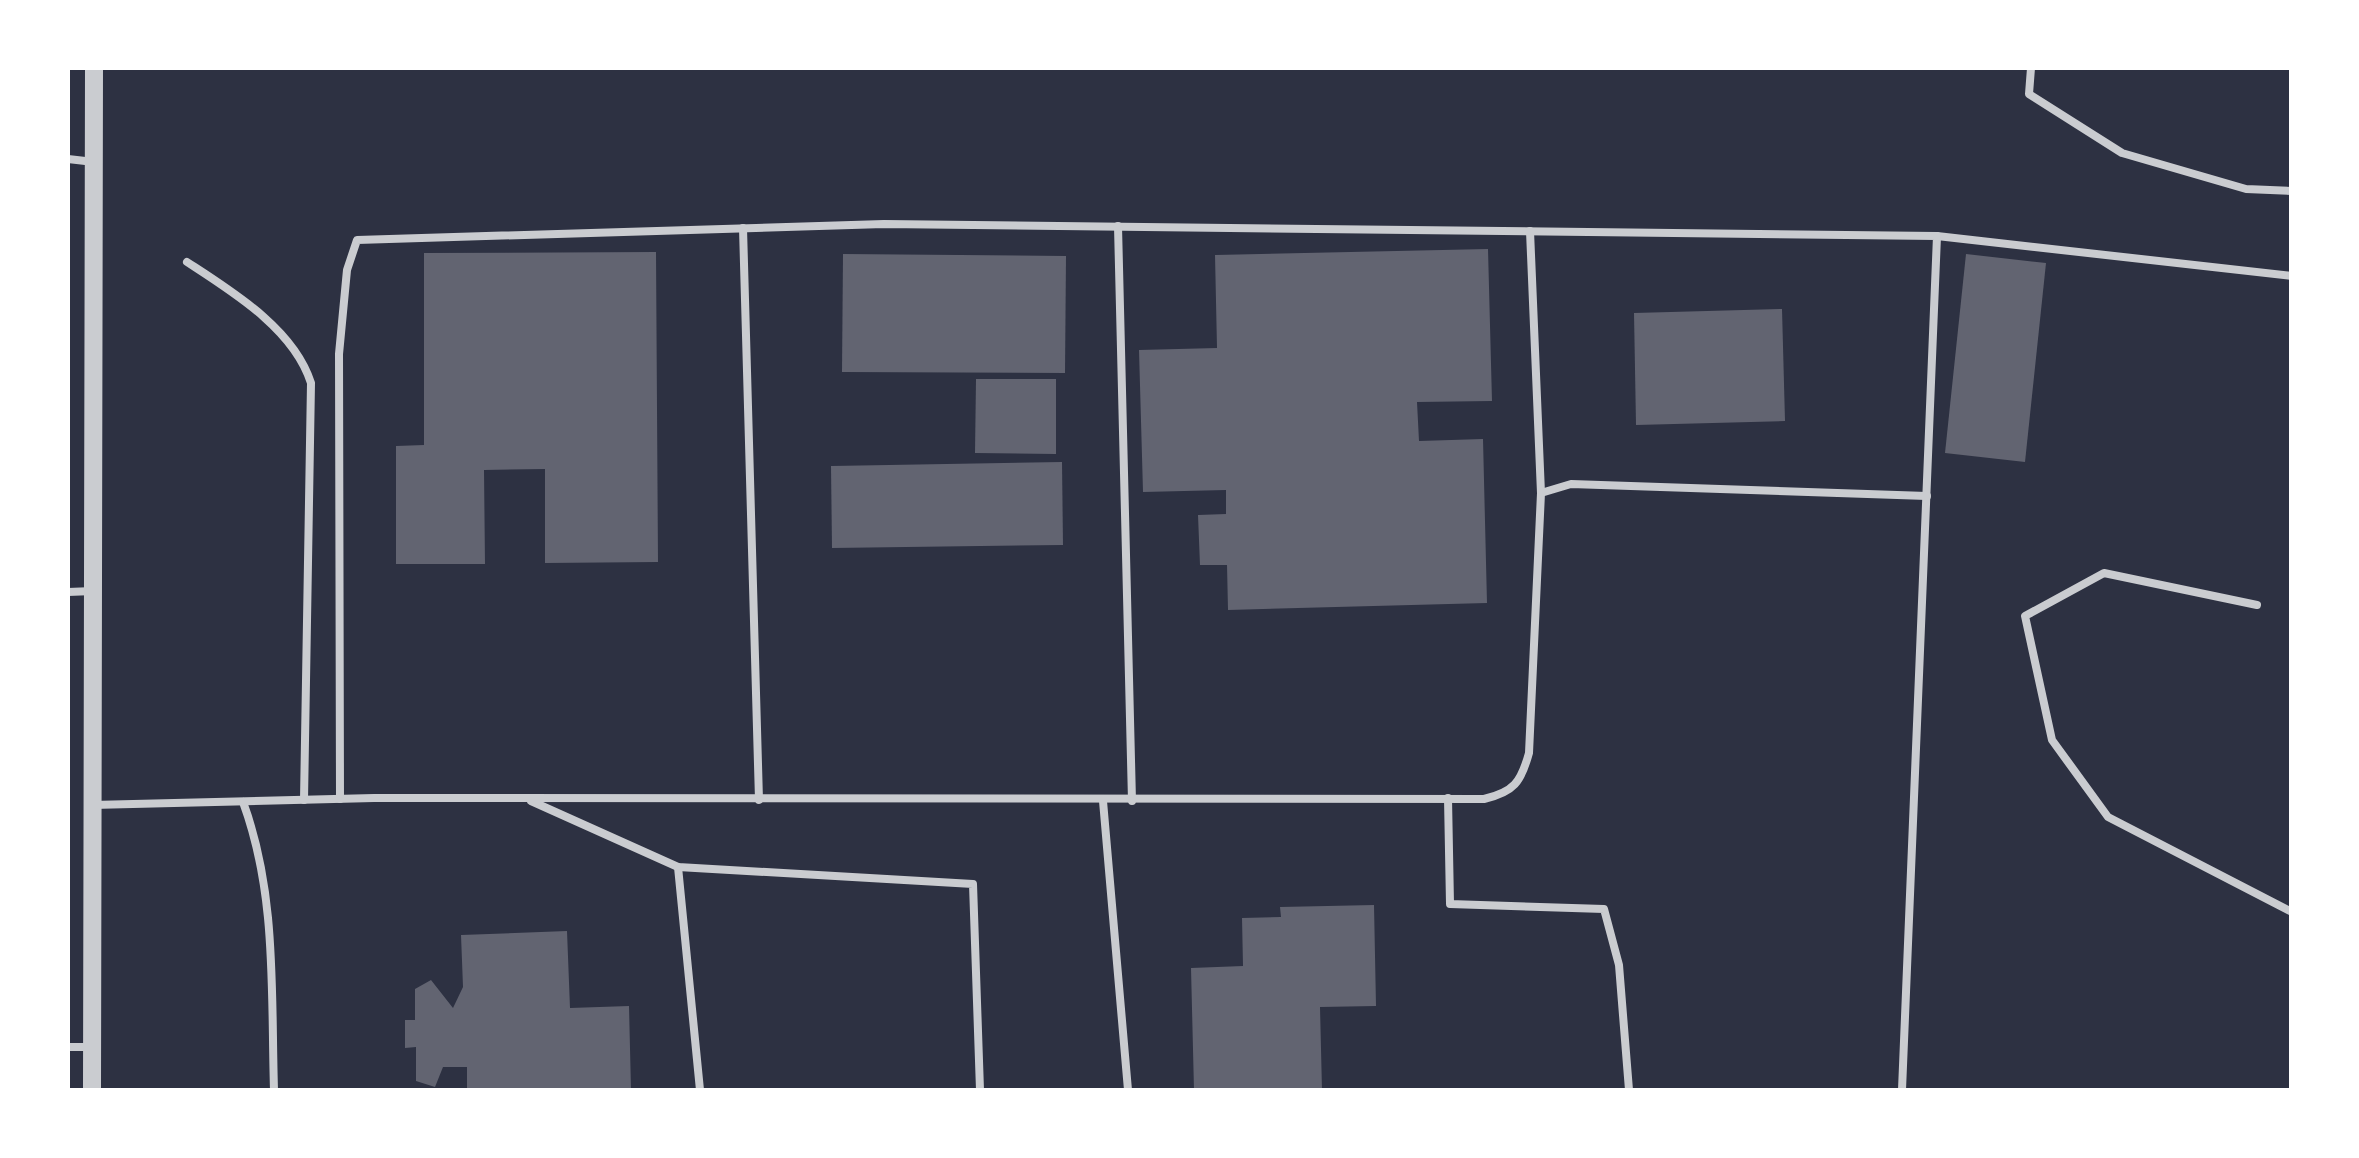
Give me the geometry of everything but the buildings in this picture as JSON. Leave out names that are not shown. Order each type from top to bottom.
[{"type":"street","points":[[92,1090],[94,68]]},
{"type":"lane","points":[[2031,68],[2029,94],[2122,152],[2246,189],[2292,191]]},
{"type":"lane","points":[[68,159],[94,162]]},
{"type":"lane","points":[[340,799],[339,354],[348,270],[357,240],[884,224],[1937,236],[2292,276]]},
{"type":"lane","points":[[1118,226],[1132,801]]},
{"type":"lane","points":[[742,228],[760,800]]},
{"type":"lane","points":[[92,805],[340,799],[1103,802],[1448,798],[1507,793],[1522,780],[1529,753],[1537,656],[1541,493],[1530,231]]},
{"type":"lane","points":[[1902,1090],[1937,236]]},
{"type":"lane","points":[[187,262],[253,309],[282,337],[302,358],[311,383],[304,800]]},
{"type":"lane","points":[[1541,493],[1571,484],[1927,496]]},
{"type":"lane","points":[[2257,605],[2104,573],[2025,616],[2052,740],[2108,817],[2292,912]]},
{"type":"lane","points":[[68,592],[93,591]]},
{"type":"lane","points":[[1448,798],[1450,904],[1604,909],[1619,965],[1630,1090]]},
{"type":"lane","points":[[527,799],[678,868],[974,884],[980,1090]]},
{"type":"lane","points":[[243,802],[261,851],[268,901],[274,1090]]},
{"type":"lane","points":[[1103,802],[1128,1090]]},
{"type":"lane","points":[[678,868],[700,1090]]},
{"type":"lane","points":[[68,1047],[92,1048]]}]
